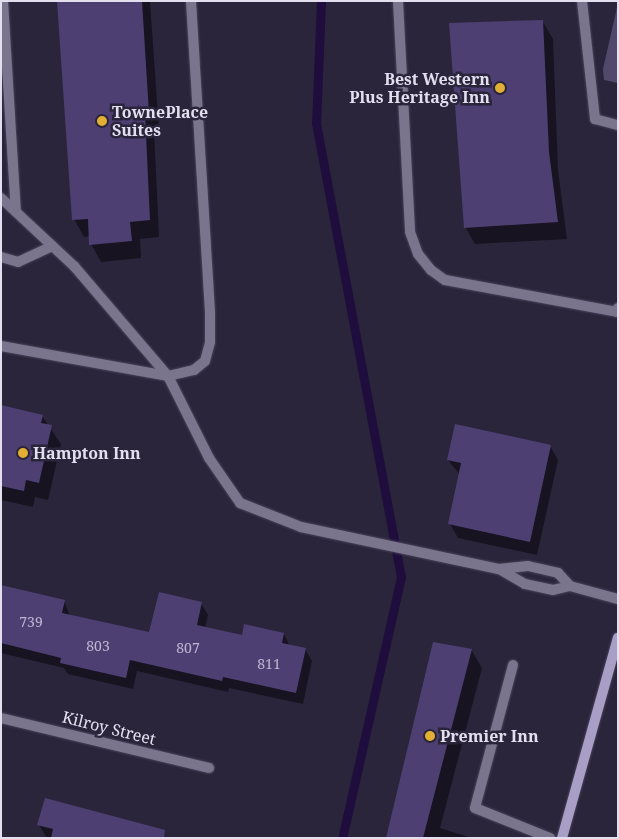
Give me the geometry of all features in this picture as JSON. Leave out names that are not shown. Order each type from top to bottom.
[{"type":"main road","points":[[562,838],[618,638]]},
{"type":"street","points":[[3,1],[16,212]]},
{"type":"street","points":[[1,346],[168,376],[194,370],[205,361],[210,342],[191,1]]},
{"type":"street","points":[[398,1],[410,232],[418,254],[431,270],[445,280],[617,312],[618,308]]},
{"type":"street","points":[[582,1],[594,119],[618,125]]},
{"type":"street","points":[[1,198],[74,266],[168,376],[209,458],[240,502],[301,527],[499,568],[528,566],[558,573],[570,586]]},
{"type":"street","points":[[1,258],[18,262],[52,246]]},
{"type":"street","points":[[499,568],[526,584],[553,590],[570,586],[618,599]]},
{"type":"street","points":[[513,665],[475,808],[550,838]]},
{"type":"street","name":"Kilroy Street","points":[[1,718],[209,768]]},
{"type":"shaded area","points":[[618,3],[618,83],[604,80],[603,69]]},
{"type":"building","name":"TownePlace Suites","points":[[57,1],[142,1],[149,113],[145,113],[150,220],[130,222],[132,241],[89,245],[88,219],[72,220]]},
{"type":"building","name":"Best Western Plus Heritage Inn","points":[[543,20],[549,152],[558,222],[464,228],[449,23]]},
{"type":"building","name":"Hampton Inn","points":[[1,405],[43,415],[41,423],[52,425],[39,483],[26,480],[24,491],[1,486]]},
{"type":"building","points":[[455,424],[551,445],[530,542],[448,524],[461,463],[447,460]]},
{"type":"building","points":[[1,585],[65,600],[62,613],[149,632],[159,592],[202,602],[197,625],[242,635],[244,624],[284,633],[282,643],[306,648],[296,693],[223,677],[222,681],[130,660],[126,678],[60,663],[61,658],[1,643]]},
{"type":"building","name":"Premier Inn","points":[[433,642],[472,649],[423,838],[386,838]]},
{"type":"building","points":[[45,798],[165,830],[164,838],[51,838],[53,829],[37,825]]},
{"type":"waterway","points":[[321,1],[316,123],[401,577],[342,838]]},
{"type":"place","name":"Best Western Plus Heritage Inn","points":[[500,88]]},
{"type":"place","name":"TownePlace Suites","points":[[102,121]]},
{"type":"place","name":"Hampton Inn","points":[[23,453]]},
{"type":"place","name":"Premier Inn","points":[[430,736]]}]
